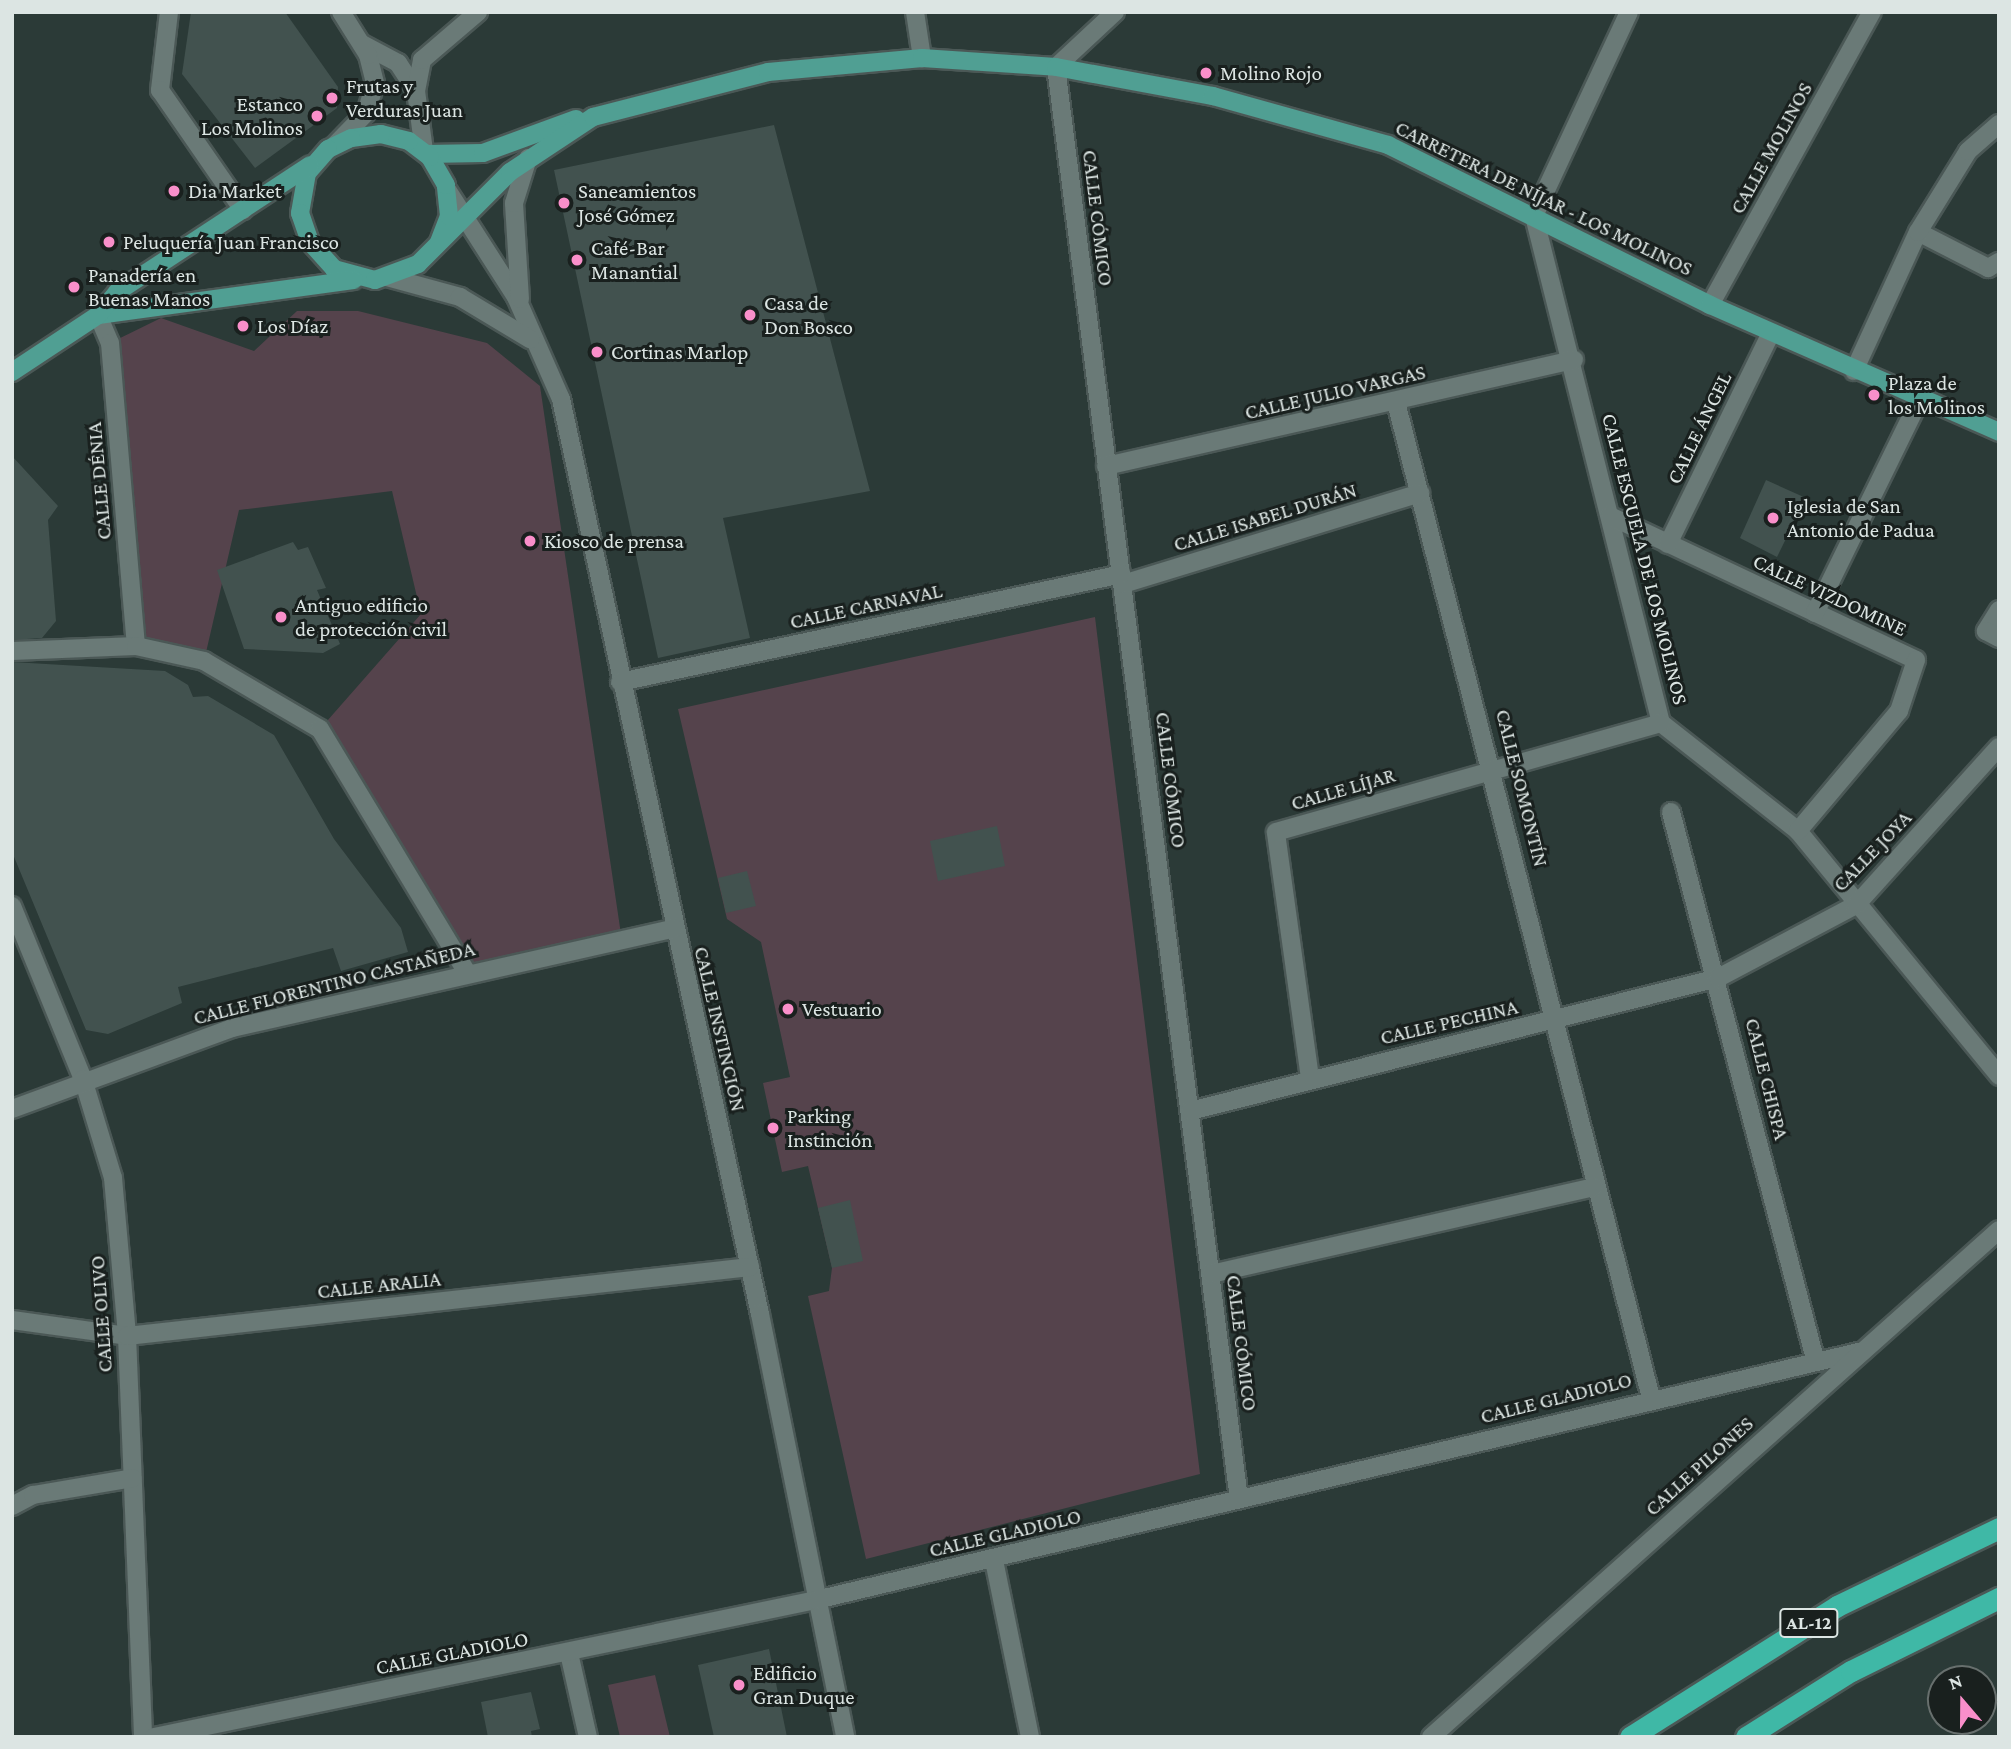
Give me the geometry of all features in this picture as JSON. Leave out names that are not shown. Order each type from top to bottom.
[{"type":"highway","name":"AL-12","points":[[1630,1737],[1837,1606],[1999,1528]]},
{"type":"highway","points":[[1746,1737],[1851,1671],[1999,1598]]},
{"type":"main road","name":"CARRETERA DE NÍJAR - LOS MOLINOS","points":[[593,117],[528,158],[464,216],[418,264],[387,277],[364,279],[334,269],[305,231],[300,192],[313,163],[335,145],[381,134],[426,152],[484,153],[593,117],[768,72],[922,58],[1056,67],[1213,96],[1365,137],[1534,216],[1710,305],[1854,371],[1999,432]]},
{"type":"main road","points":[[426,152],[447,191],[449,216],[439,242]]},
{"type":"main road","points":[[12,372],[98,315],[117,292],[313,163]]},
{"type":"main road","points":[[98,315],[237,291],[364,279]]},
{"type":"street","points":[[169,12],[160,90],[243,210]]},
{"type":"street","points":[[335,145],[372,102],[375,74],[362,44],[341,12]]},
{"type":"street","points":[[426,152],[416,91],[422,60],[478,12]]},
{"type":"street","points":[[915,12],[922,58]]},
{"type":"street","points":[[1056,67],[1115,12]]},
{"type":"street","points":[[1534,216],[1629,12]]},
{"type":"street","name":"CALLE MOLINOS","points":[[1710,305],[1872,12]]},
{"type":"street","points":[[362,44],[398,63],[416,91]]},
{"type":"street","name":"CALLE CÓMICO","points":[[1056,67],[1239,1499]]},
{"type":"street","points":[[1854,371],[1918,232],[1968,151],[1999,124]]},
{"type":"street","name":"CALLE INSTINCIÓN","points":[[528,158],[514,204],[521,309],[530,339],[561,399],[620,682],[750,1268],[845,1737]]},
{"type":"street","name":"CALLE INSTINCIÓN","points":[[447,191],[521,309]]},
{"type":"street","name":"CALLE ESCUELA DE LOS MOLINOS","points":[[1534,216],[1574,360],[1661,723],[1798,831],[1999,1076]]},
{"type":"street","points":[[1918,232],[1988,268],[1999,262]]},
{"type":"street","points":[[387,277],[460,297],[530,339]]},
{"type":"street","name":"CALLE DÉNIA","points":[[98,315],[110,343],[136,646]]},
{"type":"street","name":"CALLE ÁNGEL","points":[[1668,544],[1771,333]]},
{"type":"street","name":"CALLE JULIO VARGAS","points":[[1106,466],[1574,360]]},
{"type":"street","points":[[1815,613],[1920,399]]},
{"type":"street","name":"CALLE SOMONTÍN","points":[[1396,402],[1495,769],[1594,1187],[1651,1398]]},
{"type":"street","name":"CALLE ISABEL DURÁN","points":[[1123,579],[1420,494]]},
{"type":"street","name":"CALLE VIZDOMINE","points":[[1610,516],[1916,660],[1899,711],[1798,831]]},
{"type":"street","name":"CALLE CARNAVAL","points":[[620,682],[1123,579]]},
{"type":"street","points":[[1999,610],[1986,631],[1999,638]]},
{"type":"street","points":[[12,651],[136,646],[204,661],[320,729],[467,973]]},
{"type":"street","name":"CALLE LÍJAR","points":[[1310,1078],[1276,832],[1661,723]]},
{"type":"street","name":"CALLE JOYA","points":[[1718,978],[1856,905],[1999,747]]},
{"type":"street","name":"CALLE CHISPA","points":[[1671,812],[1718,978],[1815,1359]]},
{"type":"street","name":"CALLE OLIVO","points":[[12,906],[83,1079],[113,1178],[127,1336],[143,1737]]},
{"type":"street","name":"CALLE FLORENTINO CASTAÑEDA","points":[[12,1109],[83,1079],[232,1028],[674,928]]},
{"type":"street","name":"CALLE PECHINA","points":[[1190,1111],[1310,1078],[1718,978]]},
{"type":"street","points":[[1211,1273],[1594,1187]]},
{"type":"street","name":"CALLE PILONES","points":[[1431,1737],[1999,1230]]},
{"type":"street","name":"CALLE ARALIA","points":[[12,1320],[127,1336],[750,1268]]},
{"type":"street","name":"CALLE GLADIOLO","points":[[154,1737],[569,1653],[994,1560],[1651,1398],[1815,1359],[1863,1351]]},
{"type":"street","points":[[12,1506],[33,1495],[132,1478]]},
{"type":"street","points":[[994,1560],[1030,1737]]},
{"type":"street","points":[[569,1653],[588,1737]]},
{"type":"shaded area","points":[[297,311],[358,311],[487,343],[540,386],[622,941],[467,973],[320,729],[421,614],[392,491],[239,510],[204,661],[136,646],[110,343],[161,318],[254,351]]},
{"type":"shaded area","points":[[1095,617],[1200,1474],[866,1559],[808,1296],[829,1291],[832,1268],[808,1166],[782,1172],[763,1083],[790,1077],[761,942],[727,919],[678,709]]},
{"type":"shaded area","points":[[655,1675],[670,1737],[620,1737],[608,1685]]},
{"type":"building","points":[[191,12],[285,12],[338,87],[337,108],[255,168],[182,74]]},
{"type":"building","points":[[774,125],[870,491],[723,518],[750,638],[658,658],[554,170]]},
{"type":"building","points":[[12,456],[58,506],[48,520],[56,621],[42,638],[12,640]]},
{"type":"building","name":"Iglesia de San Antonio de Padua","points":[[1766,480],[1806,498],[1777,557],[1740,538]]},
{"type":"building","name":"Antiguo edificio de protección civil","points":[[293,542],[298,550],[308,547],[326,588],[317,590],[340,644],[323,653],[244,649],[217,570]]},
{"type":"building","points":[[12,662],[165,671],[188,685],[193,697],[208,696],[274,735],[334,839],[401,928],[408,952],[341,971],[333,948],[178,987],[182,1003],[108,1034],[86,1030],[12,852]]},
{"type":"building","points":[[997,826],[1005,866],[938,881],[930,841]]},
{"type":"building","points":[[747,871],[756,906],[726,913],[718,878]]},
{"type":"building","points":[[850,1200],[863,1261],[832,1268],[818,1208]]},
{"type":"building","name":"Edificio Gran Duque","points":[[769,1649],[787,1737],[714,1737],[698,1665]]},
{"type":"building","points":[[531,1692],[540,1729],[531,1731],[532,1737],[488,1737],[481,1702]]},
{"type":"place","name":"Molino Rojo","points":[[1206,73]]},
{"type":"place","name":"Frutas y Verduras Juan","points":[[332,98]]},
{"type":"place","name":"Estanco Los Molinos","points":[[317,116]]},
{"type":"place","name":"Dia Market","points":[[174,191]]},
{"type":"place","name":"Saneamientos José Gómez","points":[[564,203]]},
{"type":"place","name":"Peluquería Juan Francisco","points":[[109,242]]},
{"type":"place","name":"Café-Bar Manantial","points":[[577,260]]},
{"type":"place","name":"Panadería en Buenas Manos","points":[[74,287]]},
{"type":"place","name":"Casa de Don Bosco","points":[[750,315]]},
{"type":"place","name":"Los Díaz","points":[[243,326]]},
{"type":"place","name":"Cortinas Marlop","points":[[597,352]]},
{"type":"place","name":"Plaza de los Molinos","points":[[1874,395]]},
{"type":"place","name":"Iglesia de San Antonio de Padua","points":[[1773,518]]},
{"type":"place","name":"Kiosco de prensa","points":[[530,541]]},
{"type":"place","name":"Antiguo edificio de protección civil","points":[[281,617]]},
{"type":"place","name":"Vestuario","points":[[788,1009]]},
{"type":"place","name":"Parking Instinción","points":[[773,1128]]},
{"type":"place","name":"Edificio Gran Duque","points":[[739,1685]]}]
